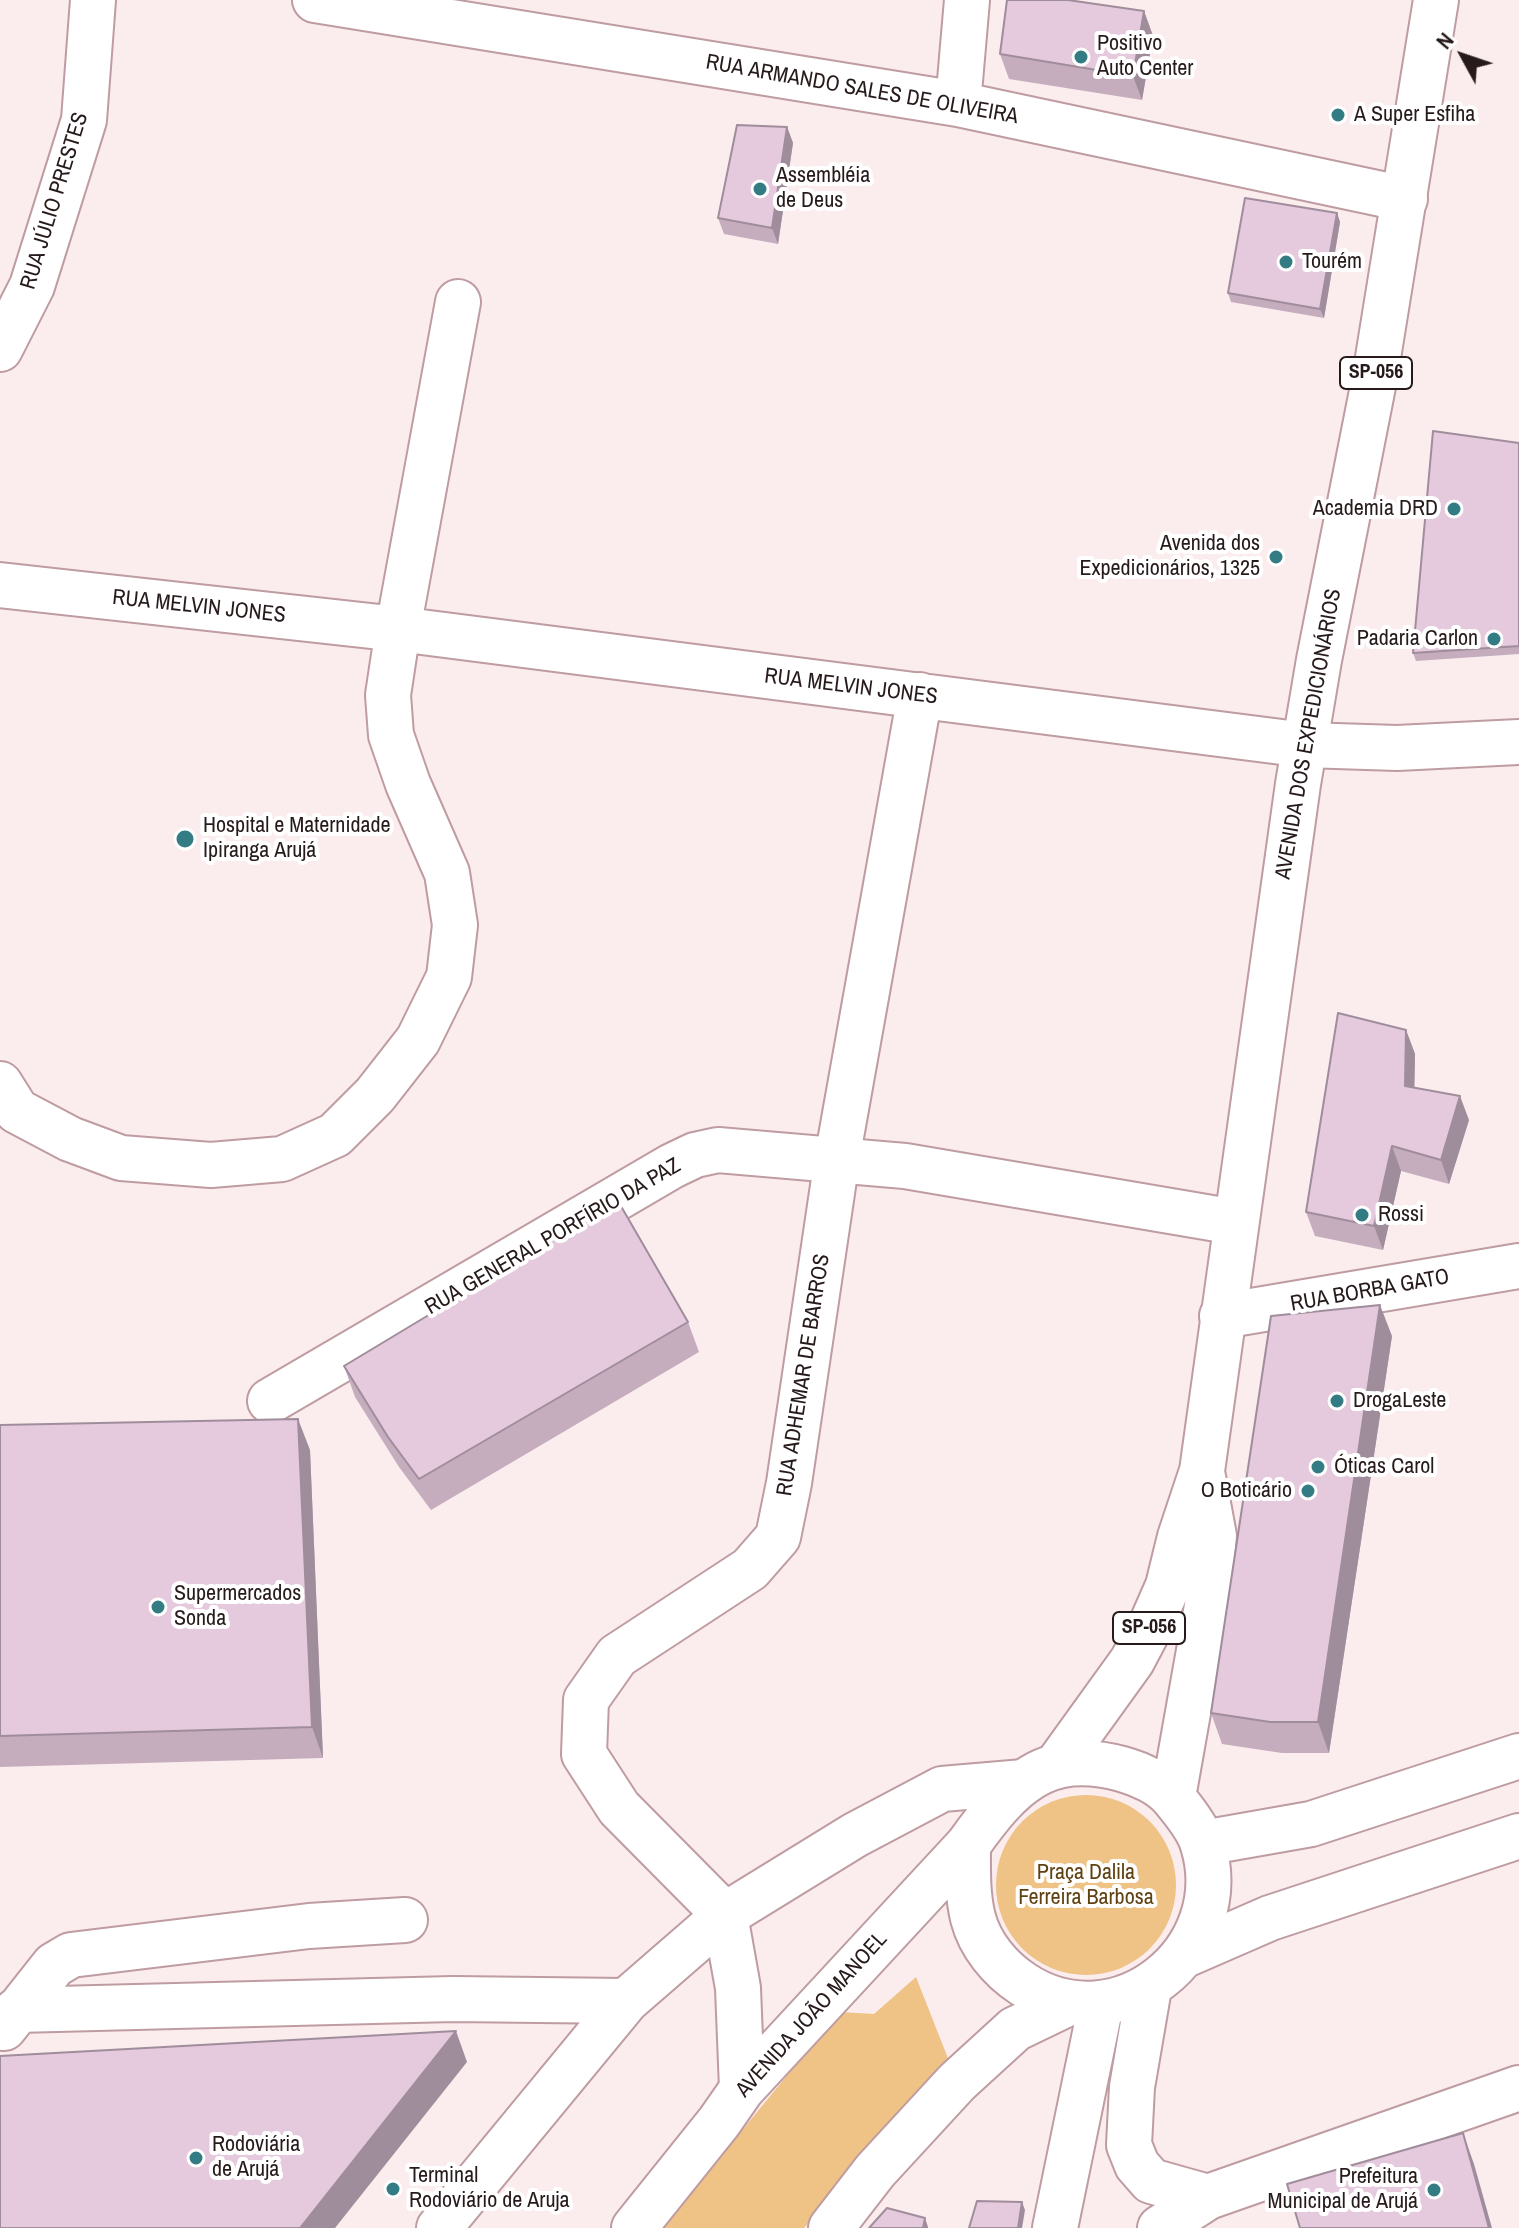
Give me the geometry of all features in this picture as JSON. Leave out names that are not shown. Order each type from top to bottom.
[{"type":"street","name":"RUA JÚLIO PRESTES","points":[[0,349],[32,286],[84,120],[93,0]]},
{"type":"street","name":"RUA ARMANDO SALES DE OLIVEIRA","points":[[315,0],[958,104],[1405,199]]},
{"type":"street","points":[[958,104],[967,0]]},
{"type":"street","name":"AVENIDA DOS EXPEDICIONÁRIOS","points":[[1040,1773],[1132,1661],[1168,1586],[1202,1471],[1305,745],[1375,376],[1436,0]]},
{"type":"street","points":[[0,1084],[17,1111],[70,1139],[121,1158],[211,1165],[282,1159],[335,1135],[375,1095],[418,1040],[449,977],[455,925],[447,873],[408,784],[391,735],[388,695],[458,302]]},
{"type":"street","name":"RUA MELVIN JONES","points":[[0,585],[398,629],[1305,745],[1397,748],[1519,742]]},
{"type":"street","name":"RUA ADHEMAR DE BARROS","points":[[725,1915],[619,1808],[584,1754],[586,1700],[617,1656],[750,1569],[778,1537],[837,1159],[920,695]]},
{"type":"street","name":"RUA GENERAL PORFÍRIO DA PAZ","points":[[270,1401],[672,1166],[695,1155],[718,1150],[905,1166],[1235,1222]]},
{"type":"street","name":"RUA BORBA GATO","points":[[1222,1316],[1519,1266]]},
{"type":"street","name":"AVENIDA DOS EXPEDICIONÁRIOS","points":[[1173,1797],[1208,1600],[1214,1536],[1202,1471]]},
{"type":"street","points":[[1203,1843],[1311,1824],[1519,1756]]},
{"type":"street","points":[[439,2228],[626,2001],[725,1915],[855,1835],[942,1789],[1101,1763],[1140,1774],[1173,1797],[1203,1843],[1209,1881],[1203,1920],[1185,1955]]},
{"type":"street","name":"SP-056","points":[[968,1845],[991,1813],[1040,1773]]},
{"type":"street","points":[[831,2228],[875,2171],[957,2082],[1015,2029],[1085,2003],[1126,1998],[1149,1988],[1185,1955],[1270,1918],[1519,1836]]},
{"type":"street","points":[[968,1845],[968,1886],[973,1919],[987,1949],[1009,1975],[1037,1993],[1085,2003]]},
{"type":"street","name":"AVENIDA JOÃO MANOEL","points":[[634,2228],[742,2089],[968,1845]]},
{"type":"street","points":[[725,1915],[738,1988],[742,2089]]},
{"type":"street","points":[[9,2022],[54,1965],[71,1955],[309,1926],[405,1920]]},
{"type":"street","points":[[1149,1988],[1132,2087],[1129,2145],[1137,2165],[1151,2181],[1208,2197]]},
{"type":"street","points":[[9,2022],[453,1999],[626,2001]]},
{"type":"street","points":[[1055,2228],[1085,2003]]},
{"type":"street","points":[[1160,2228],[1208,2197],[1519,2088]]},
{"type":"green space","name":"Praça Dalila Ferreira Barbosa","points":[[1086,1795],[1120,1802],[1136,1810],[1149,1822],[1161,1835],[1169,1851],[1176,1885],[1169,1919],[1161,1935],[1149,1948],[1136,1960],[1120,1968],[1086,1975],[1052,1968],[1036,1960],[1023,1948],[1011,1935],[1003,1919],[996,1885],[1003,1851],[1011,1835],[1023,1822],[1036,1810],[1052,1802]]},
{"type":"green space","points":[[916,1977],[949,2061],[804,2228],[662,2228],[839,2012],[874,2014]]},
{"type":"building","points":[[1007,0],[1068,0],[1144,11],[1133,76],[1000,54]]},
{"type":"building","name":"Assembléia de Deus","points":[[737,125],[787,127],[772,228],[718,218]]},
{"type":"building","name":"Tourém","points":[[1245,198],[1337,213],[1320,309],[1228,293]]},
{"type":"building","points":[[1433,431],[1519,443],[1519,646],[1413,653]]},
{"type":"building","points":[[1338,1013],[1406,1030],[1405,1086],[1460,1096],[1441,1160],[1392,1146],[1374,1226],[1306,1212]]},
{"type":"building","points":[[618,1201],[688,1322],[419,1479],[388,1437],[344,1366]]},
{"type":"building","points":[[1380,1305],[1318,1722],[1270,1722],[1211,1713],[1271,1316]]},
{"type":"building","name":"Supermercados Sonda","points":[[298,1419],[312,1727],[0,1736],[0,1425]]},
{"type":"building","name":"Rodoviária de Arujá","points":[[456,2031],[300,2228],[0,2228],[0,2056]]},
{"type":"building","points":[[1463,2133],[1489,2228],[1300,2228],[1287,2184]]},
{"type":"building","points":[[977,2201],[1022,2202],[1018,2228],[969,2228]]},
{"type":"building","points":[[887,2208],[925,2218],[923,2228],[869,2228]]},
{"type":"place","name":"Positivo Auto Center","points":[[1081,57]]},
{"type":"place","name":"A Super Esfiha","points":[[1338,115]]},
{"type":"place","name":"Assembléia de Deus","points":[[760,189]]},
{"type":"place","name":"Tourém","points":[[1286,262]]},
{"type":"place","name":"Academia DRD","points":[[1454,509]]},
{"type":"place","name":"Avenida dos Expedicionários, 1325","points":[[1276,557]]},
{"type":"place","name":"Padaria Carlon","points":[[1494,639]]},
{"type":"place","name":"Hospital e Maternidade Ipiranga Arujá","points":[[185,839]]},
{"type":"place","name":"Rossi","points":[[1362,1215]]},
{"type":"place","name":"DrogaLeste","points":[[1337,1401]]},
{"type":"place","name":"Óticas Carol","points":[[1318,1467]]},
{"type":"place","name":"O Boticário","points":[[1308,1491]]},
{"type":"place","name":"Supermercados Sonda","points":[[158,1607]]},
{"type":"place","name":"Rodoviária de Arujá","points":[[196,2158]]},
{"type":"place","name":"Terminal Rodoviário de Aruja","points":[[393,2189]]},
{"type":"place","name":"Prefeitura Municipal de Arujá","points":[[1434,2190]]}]
